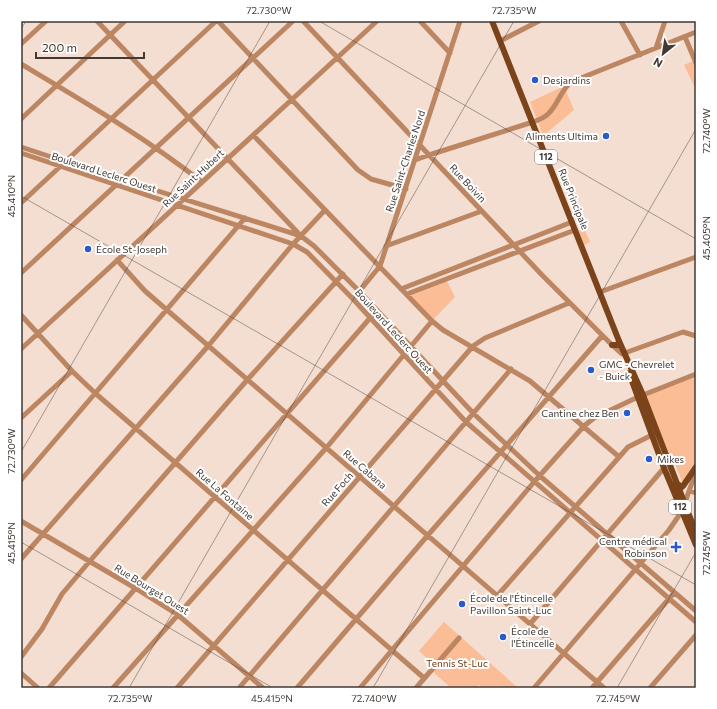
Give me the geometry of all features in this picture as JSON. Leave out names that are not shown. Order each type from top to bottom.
[{"type":"main road","name":"Rue Principale","points":[[492,21],[619,341],[654,434],[664,468],[696,533]]},
{"type":"main road","points":[[612,345],[618,345],[619,341]]},
{"type":"main road","name":"Rue Principale","points":[[654,434],[676,483],[696,545]]},
{"type":"main road","points":[[676,483],[682,487],[696,467]]},
{"type":"street","points":[[21,44],[46,21]]},
{"type":"street","points":[[97,21],[300,236]]},
{"type":"street","points":[[21,118],[125,21]]},
{"type":"street","points":[[21,203],[217,21],[364,175],[371,179],[406,189]]},
{"type":"street","points":[[21,273],[293,21]]},
{"type":"street","name":"Rue Boivin","points":[[303,21],[569,303],[602,336],[624,354]]},
{"type":"street","name":"Rue Saint-Hubert","points":[[21,349],[377,21]]},
{"type":"street","points":[[420,21],[450,53]]},
{"type":"street","name":"Rue Saint-Charles Nord","points":[[353,299],[380,266],[460,21]]},
{"type":"street","points":[[500,41],[539,21]]},
{"type":"street","points":[[621,21],[640,55]]},
{"type":"street","points":[[656,48],[666,21]]},
{"type":"street","points":[[415,160],[429,154],[533,122],[546,116],[550,112],[564,88],[571,82],[696,32]]},
{"type":"street","points":[[685,37],[696,63]]},
{"type":"street","points":[[21,64],[111,119],[184,168],[202,182]]},
{"type":"street","points":[[253,135],[432,321],[444,330],[530,381],[618,456]]},
{"type":"street","name":"Boulevard Leclerc Ouest","points":[[21,148],[300,236],[314,246],[343,274],[474,414],[540,476],[696,611]]},
{"type":"street","name":"Boulevard Leclerc Ouest","points":[[21,153],[293,244],[306,252],[353,299],[466,422],[601,541],[696,622]]},
{"type":"street","points":[[21,559],[209,345],[293,244],[325,210]]},
{"type":"street","points":[[386,246],[482,211]]},
{"type":"street","points":[[21,480],[245,218]]},
{"type":"street","points":[[280,229],[285,227],[285,220]]},
{"type":"street","points":[[401,288],[572,222]]},
{"type":"street","points":[[407,294],[575,230]]},
{"type":"street","points":[[547,232],[550,239]]},
{"type":"street","points":[[485,256],[488,263]]},
{"type":"street","points":[[600,292],[696,257]]},
{"type":"street","name":"Rue Cabana","points":[[117,260],[146,291],[604,688]]},
{"type":"street","points":[[459,266],[462,273]]},
{"type":"street","points":[[21,657],[42,629],[62,594],[248,379],[343,274]]},
{"type":"street","points":[[438,274],[441,281]]},
{"type":"street","name":"Rue Foch","points":[[177,688],[472,346],[485,338],[569,303]]},
{"type":"street","points":[[49,688],[377,310]]},
{"type":"street","name":"Rue La Fontaine","points":[[21,315],[95,393],[424,678]]},
{"type":"street","points":[[114,688],[327,448],[405,356],[432,321]]},
{"type":"street","points":[[624,354],[683,332],[696,336]]},
{"type":"street","points":[[297,688],[499,452],[507,445],[602,336]]},
{"type":"street","points":[[21,418],[72,370]]},
{"type":"street","points":[[239,688],[512,370]]},
{"type":"street","points":[[360,688],[464,567],[534,482],[584,426],[594,418],[640,396],[696,374]]},
{"type":"street","points":[[497,596],[570,514],[618,456],[628,447],[654,434]]},
{"type":"street","points":[[530,624],[664,468]]},
{"type":"street","points":[[534,688],[669,530],[684,510],[696,473]]},
{"type":"street","points":[[684,510],[696,473]]},
{"type":"street","points":[[690,491],[696,493]]},
{"type":"street","name":"Rue Bourget Ouest","points":[[21,521],[178,615],[263,688]]},
{"type":"street","points":[[592,688],[674,593]]},
{"type":"street","points":[[650,688],[696,635]]},
{"type":"street","points":[[416,688],[458,638]]},
{"type":"street","points":[[21,673],[38,688]]},
{"type":"green space","points":[[695,60],[696,62],[696,90],[684,65]]},
{"type":"green space","points":[[564,86],[574,110],[543,136],[530,102]]},
{"type":"green space","points":[[584,228],[590,242],[584,245],[578,230]]},
{"type":"green space","points":[[446,279],[455,297],[432,321],[407,294]]},
{"type":"green space","points":[[696,374],[696,467],[683,484],[673,459],[668,458],[643,395]]},
{"type":"green space","name":"Tennis St-Luc","points":[[444,622],[518,688],[482,688],[479,685],[476,688],[451,688],[431,670],[435,665],[419,651]]},
{"type":"place","name":"Desjardins","points":[[535,80]]},
{"type":"place","name":"Aliments Ultima","points":[[606,136]]},
{"type":"place","name":"École St-Joseph","points":[[88,249]]},
{"type":"place","name":"GMC - Chevrelet - Buick","points":[[591,370]]},
{"type":"place","name":"Cantine chez Ben","points":[[627,413]]},
{"type":"place","name":"Mikes","points":[[649,459]]},
{"type":"place","name":"Centre médical Robinson","points":[[676,547]]},
{"type":"place","name":"École de l'Étincelle Pavillon Saint-Luc","points":[[462,604]]},
{"type":"place","name":"École de l'Étincelle","points":[[503,637]]}]
